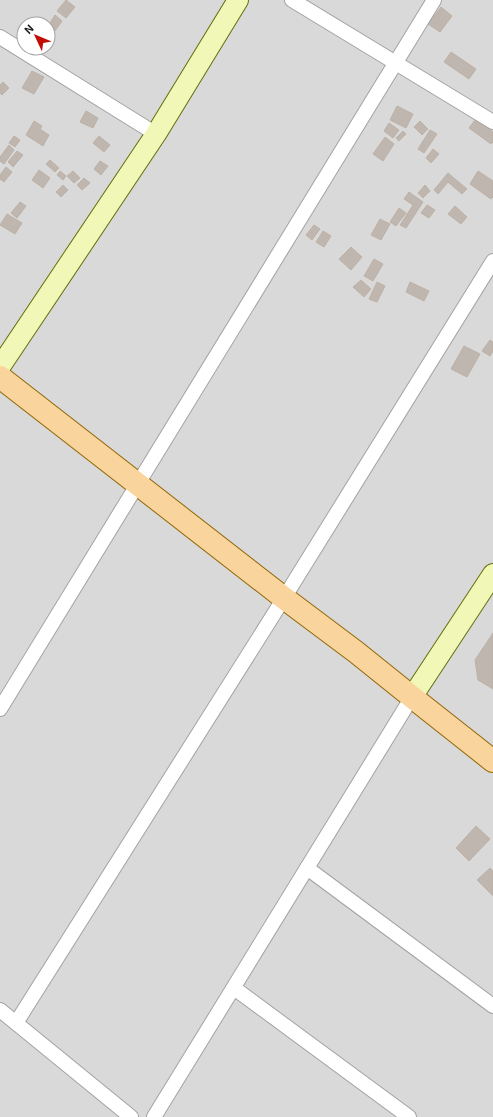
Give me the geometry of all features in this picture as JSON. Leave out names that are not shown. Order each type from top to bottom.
[{"type":"main road","points":[[0,377],[284,598],[356,652],[493,761]]},
{"type":"street","points":[[0,367],[156,134],[238,0]]},
{"type":"street","points":[[292,0],[493,122]]},
{"type":"street","points":[[0,709],[434,0]]},
{"type":"street","points":[[0,37],[156,134]]},
{"type":"street","points":[[16,1023],[284,598],[493,261]]},
{"type":"street","points":[[154,1117],[412,697],[493,574]]},
{"type":"street","points":[[307,868],[493,1006]]},
{"type":"street","points":[[234,988],[409,1117]]},
{"type":"street","points":[[0,1010],[132,1117]]},
{"type":"shaded area","points":[[0,0],[493,0],[493,1117],[0,1117]]},
{"type":"building","points":[[66,0],[75,7],[66,18],[57,11]]},
{"type":"building","points":[[441,7],[452,16],[440,32],[428,24]]},
{"type":"building","points":[[55,15],[62,21],[56,30],[56,16]]},
{"type":"building","points":[[451,52],[476,69],[469,79],[444,62]]},
{"type":"building","points":[[32,71],[44,77],[34,94],[22,88]]},
{"type":"building","points":[[3,82],[9,88],[2,95],[0,93],[0,85]]},
{"type":"building","points":[[397,106],[413,114],[406,128],[390,120]]},
{"type":"building","points":[[86,111],[98,118],[93,128],[80,122]]},
{"type":"building","points":[[476,119],[493,132],[493,142],[491,144],[469,128]]},
{"type":"building","points":[[34,121],[42,126],[40,129],[49,135],[43,146],[26,135]]},
{"type":"building","points":[[420,121],[428,129],[422,135],[414,127]]},
{"type":"building","points":[[389,123],[399,130],[393,138],[384,131]]},
{"type":"building","points":[[430,130],[437,134],[424,153],[418,149]]},
{"type":"building","points":[[403,131],[406,134],[399,141],[396,138]]},
{"type":"building","points":[[14,136],[20,140],[15,147],[9,143]]},
{"type":"building","points":[[99,136],[110,145],[104,152],[93,143]]},
{"type":"building","points":[[385,137],[394,144],[383,161],[373,154]]},
{"type":"building","points":[[9,145],[14,150],[4,164],[0,161],[0,157]]},
{"type":"building","points":[[433,149],[439,154],[431,163],[426,158]]},
{"type":"building","points":[[17,151],[23,155],[13,167],[8,162]]},
{"type":"building","points":[[50,160],[59,168],[55,172],[46,164]]},
{"type":"building","points":[[100,161],[108,166],[101,175],[94,169]]},
{"type":"building","points":[[6,167],[12,172],[4,182],[0,179],[0,175]]},
{"type":"building","points":[[39,170],[50,178],[43,188],[32,180]]},
{"type":"building","points":[[60,171],[66,176],[63,180],[57,175]]},
{"type":"building","points":[[73,171],[80,178],[74,183],[67,176]]},
{"type":"building","points":[[478,171],[493,181],[493,197],[491,199],[470,184]]},
{"type":"building","points":[[448,173],[467,189],[462,194],[448,182],[438,194],[434,190]]},
{"type":"building","points":[[84,178],[90,183],[82,190],[77,185]]},
{"type":"building","points":[[63,185],[68,190],[61,197],[56,192]]},
{"type":"building","points":[[425,185],[430,191],[423,198],[418,193]]},
{"type":"building","points":[[409,192],[423,202],[406,228],[400,225],[413,205],[404,199]]},
{"type":"building","points":[[20,202],[26,206],[17,218],[11,213]]},
{"type":"building","points":[[427,205],[435,210],[429,218],[421,213]]},
{"type":"building","points":[[455,206],[467,217],[461,224],[448,214]]},
{"type":"building","points":[[399,208],[406,213],[396,226],[390,222]]},
{"type":"building","points":[[7,214],[22,223],[15,234],[0,225]]},
{"type":"building","points":[[380,219],[390,224],[381,240],[371,235]]},
{"type":"building","points":[[314,225],[320,229],[312,240],[306,235]]},
{"type":"building","points":[[323,231],[331,236],[324,247],[316,242]]},
{"type":"building","points":[[351,247],[362,257],[351,270],[339,259]]},
{"type":"building","points":[[374,259],[383,264],[373,281],[364,276]]},
{"type":"building","points":[[361,280],[371,289],[364,297],[353,287]]},
{"type":"building","points":[[377,282],[385,286],[377,302],[369,299]]},
{"type":"building","points":[[410,282],[429,291],[424,301],[406,292]]},
{"type":"building","points":[[490,340],[493,342],[493,351],[490,356],[482,351]]},
{"type":"building","points":[[464,346],[480,354],[467,377],[451,369]]},
{"type":"building","points":[[493,633],[493,689],[478,680],[475,660]]},
{"type":"building","points":[[476,826],[490,839],[469,861],[456,848]]},
{"type":"building","points":[[490,868],[493,871],[493,896],[477,880]]}]
